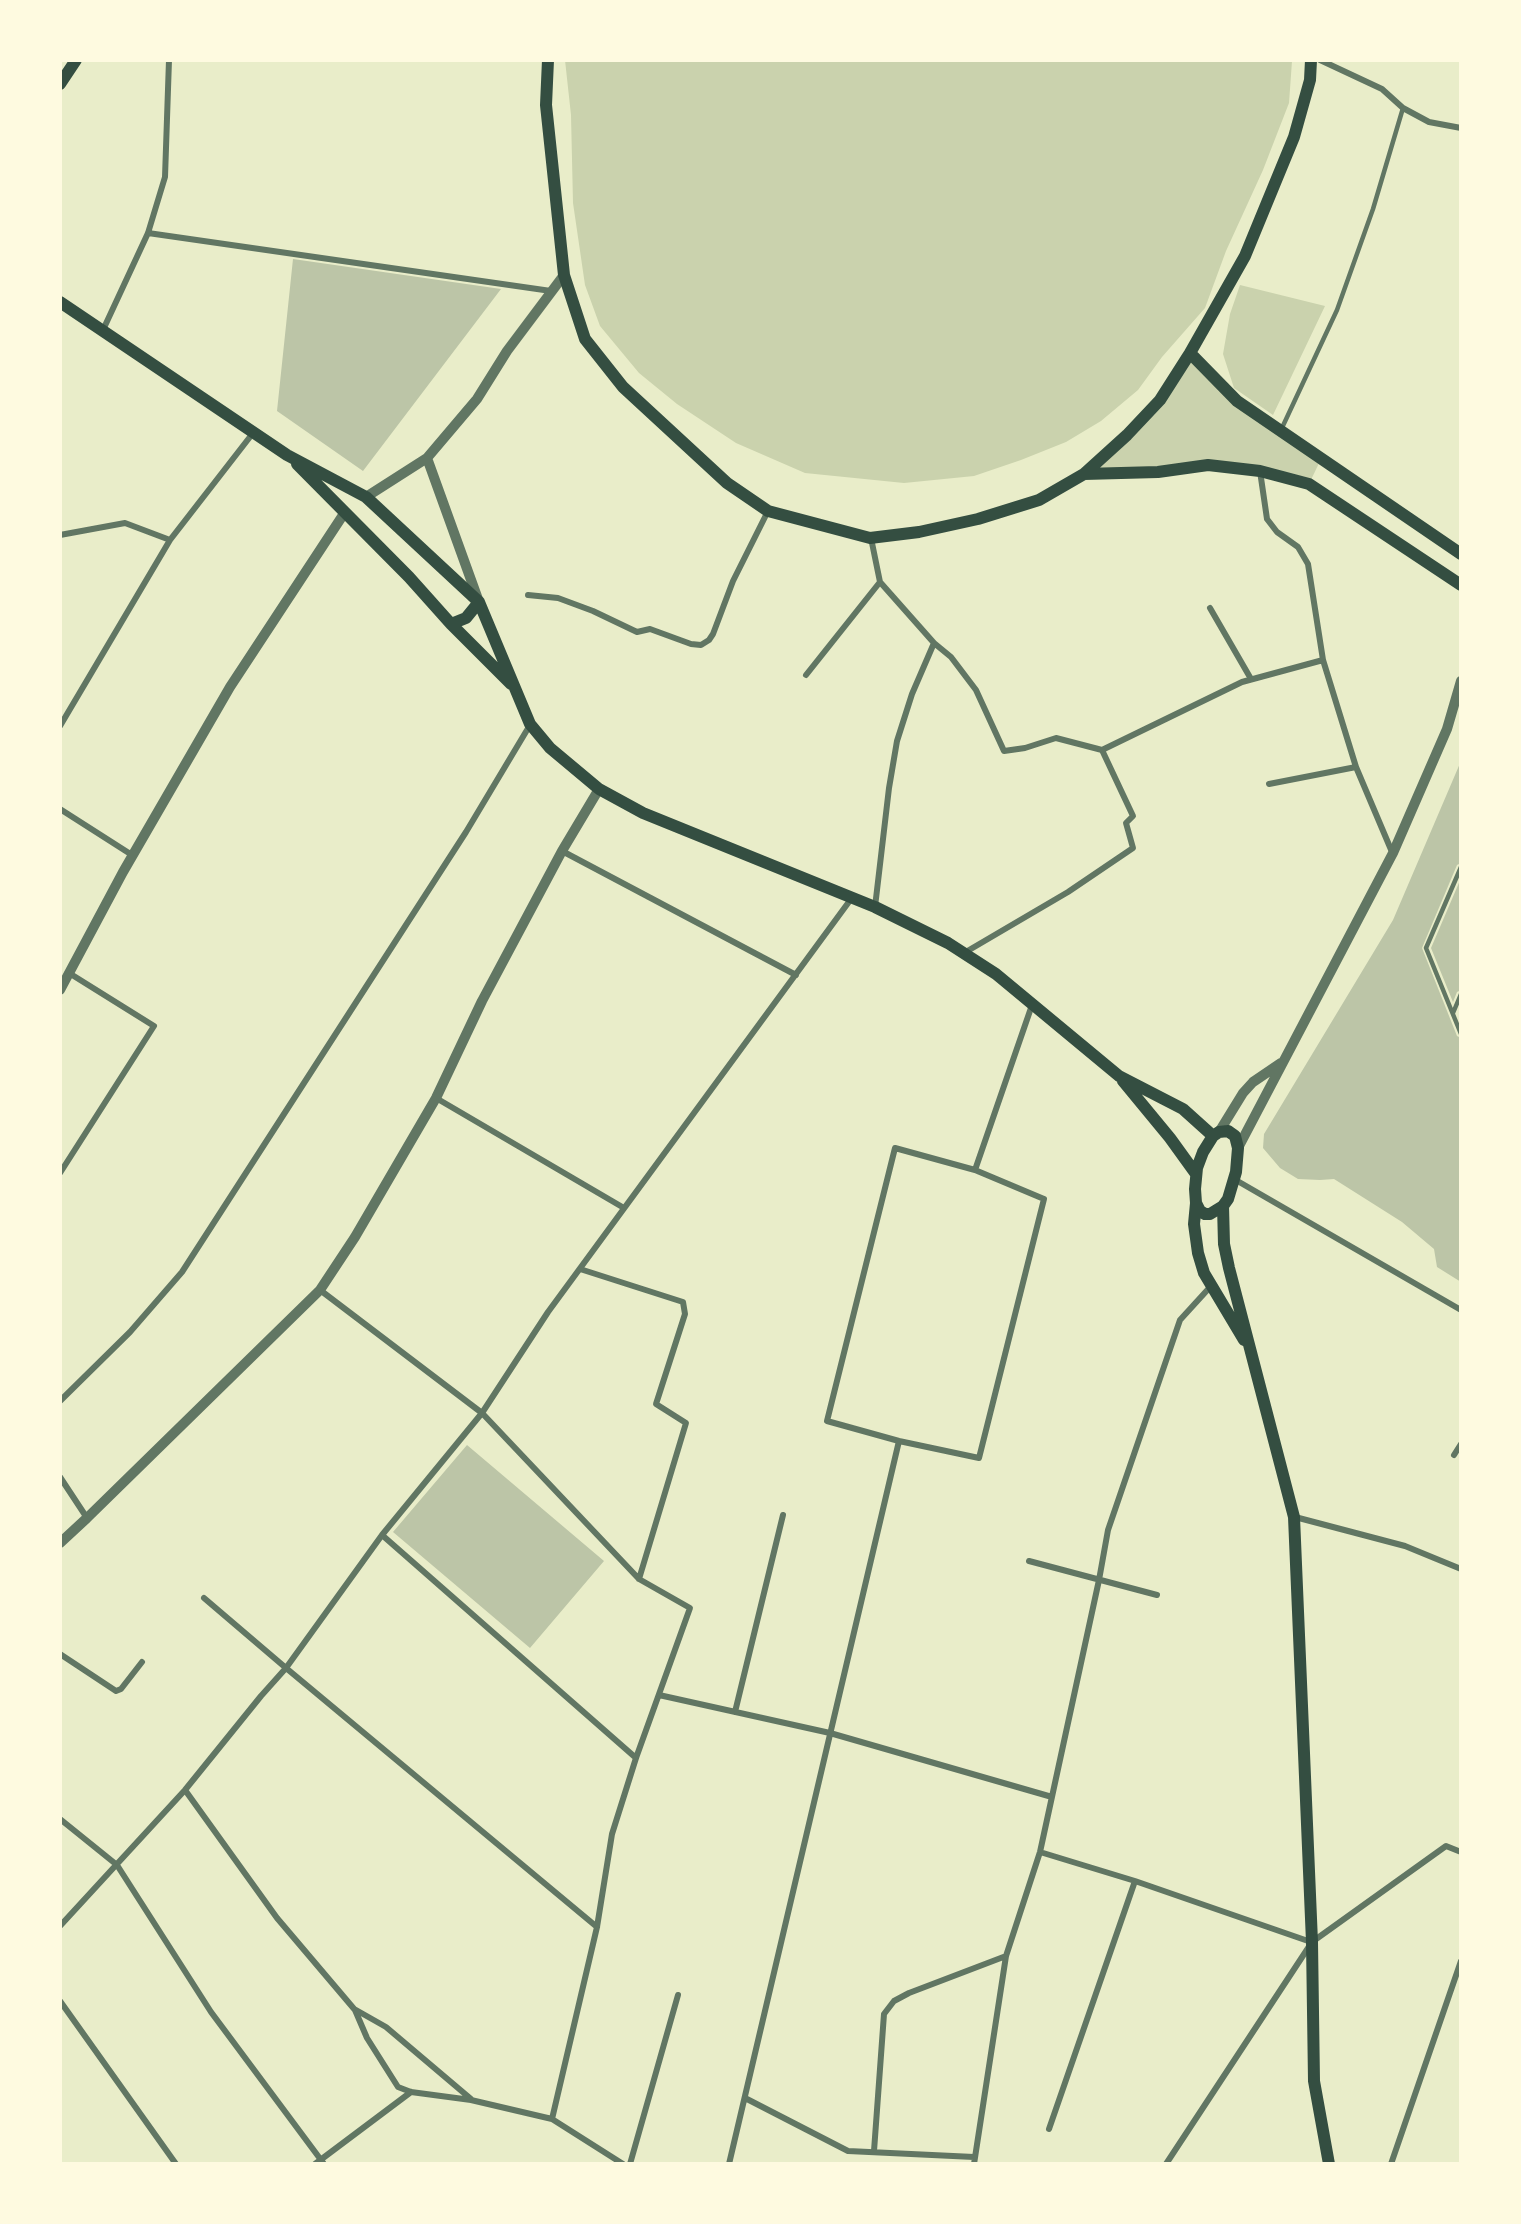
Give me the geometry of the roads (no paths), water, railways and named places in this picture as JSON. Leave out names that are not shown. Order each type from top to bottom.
[{"type":"main road","points":[[60,84],[76,60]]},
{"type":"main road","points":[[548,60],[546,105],[564,275],[585,339],[623,387],[727,483],[768,511],[870,538],[919,532],[978,519],[1039,500],[1084,474],[1127,435],[1160,400],[1190,353],[1245,256],[1294,137],[1310,80],[1311,60]]},
{"type":"main road","points":[[60,302],[287,455],[366,497],[479,602],[530,724],[550,748],[599,789],[643,813],[875,907],[964,953],[996,974],[1119,1076],[1196,1174]]},
{"type":"main road","points":[[1190,353],[1237,401],[1461,554]]},
{"type":"main road","points":[[287,455],[410,577],[451,624],[516,689]]},
{"type":"main road","points":[[1084,474],[1158,472],[1208,465],[1260,471],[1309,484],[1461,585]]},
{"type":"main road","points":[[451,624],[466,618],[479,602]]},
{"type":"main road","points":[[1119,1076],[1183,1109],[1216,1134]]},
{"type":"main road","points":[[1196,1203],[1205,1214],[1210,1214],[1228,1200],[1239,1157],[1235,1136],[1228,1131],[1216,1134],[1199,1161],[1196,1174],[1194,1224],[1204,1274],[1251,1351]]},
{"type":"main road","points":[[1223,1206],[1224,1244],[1294,1517],[1312,1942],[1314,2081],[1329,2164]]},
{"type":"street","points":[[103,330],[148,233],[165,177],[169,60]]},
{"type":"street","points":[[1320,60],[1382,89],[1403,108],[1429,122],[1461,128]]},
{"type":"street","points":[[148,233],[552,291]]},
{"type":"street","points":[[366,497],[427,458],[477,399],[507,351],[564,275]]},
{"type":"street","points":[[60,726],[170,540],[253,433]]},
{"type":"street","points":[[427,458],[479,602]]},
{"type":"street","points":[[1260,471],[1267,519],[1277,532],[1298,547],[1308,564],[1323,660],[1356,767],[1393,853]]},
{"type":"street","points":[[528,595],[558,598],[593,611],[637,632],[650,629],[691,644],[701,645],[713,634],[733,581],[768,511]]},
{"type":"street","points":[[60,990],[132,855],[230,687],[345,512]]},
{"type":"street","points":[[60,535],[124,523],[170,540]]},
{"type":"street","points":[[870,538],[880,582],[934,643],[951,657],[976,690],[1004,751],[1025,748],[1056,738],[1102,750],[1242,682],[1323,660]]},
{"type":"street","points":[[806,675],[880,582]]},
{"type":"street","points":[[1210,608],[1251,679]]},
{"type":"street","points":[[875,907],[897,741],[912,694],[934,643]]},
{"type":"street","points":[[1238,1148],[1393,853],[1447,729],[1461,681]]},
{"type":"street","points":[[1447,729],[1461,706]]},
{"type":"street","points":[[60,1401],[130,1332],[182,1272],[466,832],[530,724]]},
{"type":"street","points":[[964,953],[1068,892],[1133,848],[1126,823],[1133,816],[1102,750]]},
{"type":"street","points":[[1269,784],[1356,767]]},
{"type":"street","points":[[60,1543],[320,1290],[355,1237],[436,1098],[482,1001],[562,851],[599,789]]},
{"type":"street","points":[[60,809],[132,855]]},
{"type":"street","points":[[562,851],[796,975]]},
{"type":"street","points":[[60,1926],[185,1790],[286,1668],[382,1535],[482,1413],[549,1312],[851,899]]},
{"type":"street","points":[[60,1173],[154,1026],[69,973]]},
{"type":"street","points":[[975,1170],[1032,1004]]},
{"type":"street","points":[[1216,1134],[1253,1082],[1281,1063]]},
{"type":"street","points":[[436,1098],[624,1208]]},
{"type":"street","points":[[895,1148],[975,1170],[1044,1199],[979,1458],[899,1442],[827,1421],[895,1148]]},
{"type":"street","points":[[1234,1179],[1461,1310]]},
{"type":"street","points":[[580,1269],[683,1302],[685,1314],[656,1404],[686,1423],[639,1579]]},
{"type":"street","points":[[744,2098],[848,2151],[874,2151],[974,2161],[1006,1956],[1040,1852],[1108,1530],[1180,1320],[1211,1286]]},
{"type":"street","points":[[320,1290],[482,1413],[639,1579],[690,1608],[636,1758],[612,1834],[597,1927],[552,2119]]},
{"type":"street","points":[[729,2164],[899,1442]]},
{"type":"street","points":[[1454,1455],[1461,1444]]},
{"type":"street","points":[[60,1477],[87,1518]]},
{"type":"street","points":[[735,1712],[783,1515]]},
{"type":"street","points":[[1294,1517],[1405,1546],[1461,1569]]},
{"type":"street","points":[[382,1535],[636,1758]]},
{"type":"street","points":[[1029,1561],[1157,1595]]},
{"type":"street","points":[[204,1598],[597,1927]]},
{"type":"street","points":[[60,1654],[116,1691],[121,1689],[142,1662]]},
{"type":"street","points":[[658,1695],[830,1733],[1052,1797]]},
{"type":"street","points":[[185,1790],[277,1918],[355,2010],[367,2038],[398,2087],[411,2092],[471,2100],[552,2119],[623,2164]]},
{"type":"street","points":[[60,1819],[117,1866],[210,2012],[320,2163],[411,2092]]},
{"type":"street","points":[[1166,2164],[1312,1942],[1446,1846],[1461,1852]]},
{"type":"street","points":[[1040,1852],[1135,1881],[1312,1942]]},
{"type":"street","points":[[1049,2129],[1135,1881]]},
{"type":"street","points":[[874,2151],[884,2014],[894,2001],[1006,1956]]},
{"type":"street","points":[[1391,2164],[1461,1961]]},
{"type":"street","points":[[630,2164],[678,1995]]},
{"type":"street","points":[[60,2001],[176,2164]]},
{"type":"street","points":[[355,2010],[386,2027],[471,2100]]},
{"type":"lane","points":[[1280,432],[1337,310],[1373,209],[1403,108]]},
{"type":"lane","points":[[1461,867],[1426,948],[1461,1034]]},
{"type":"lane","points":[[1453,1013],[1461,994]]}]
